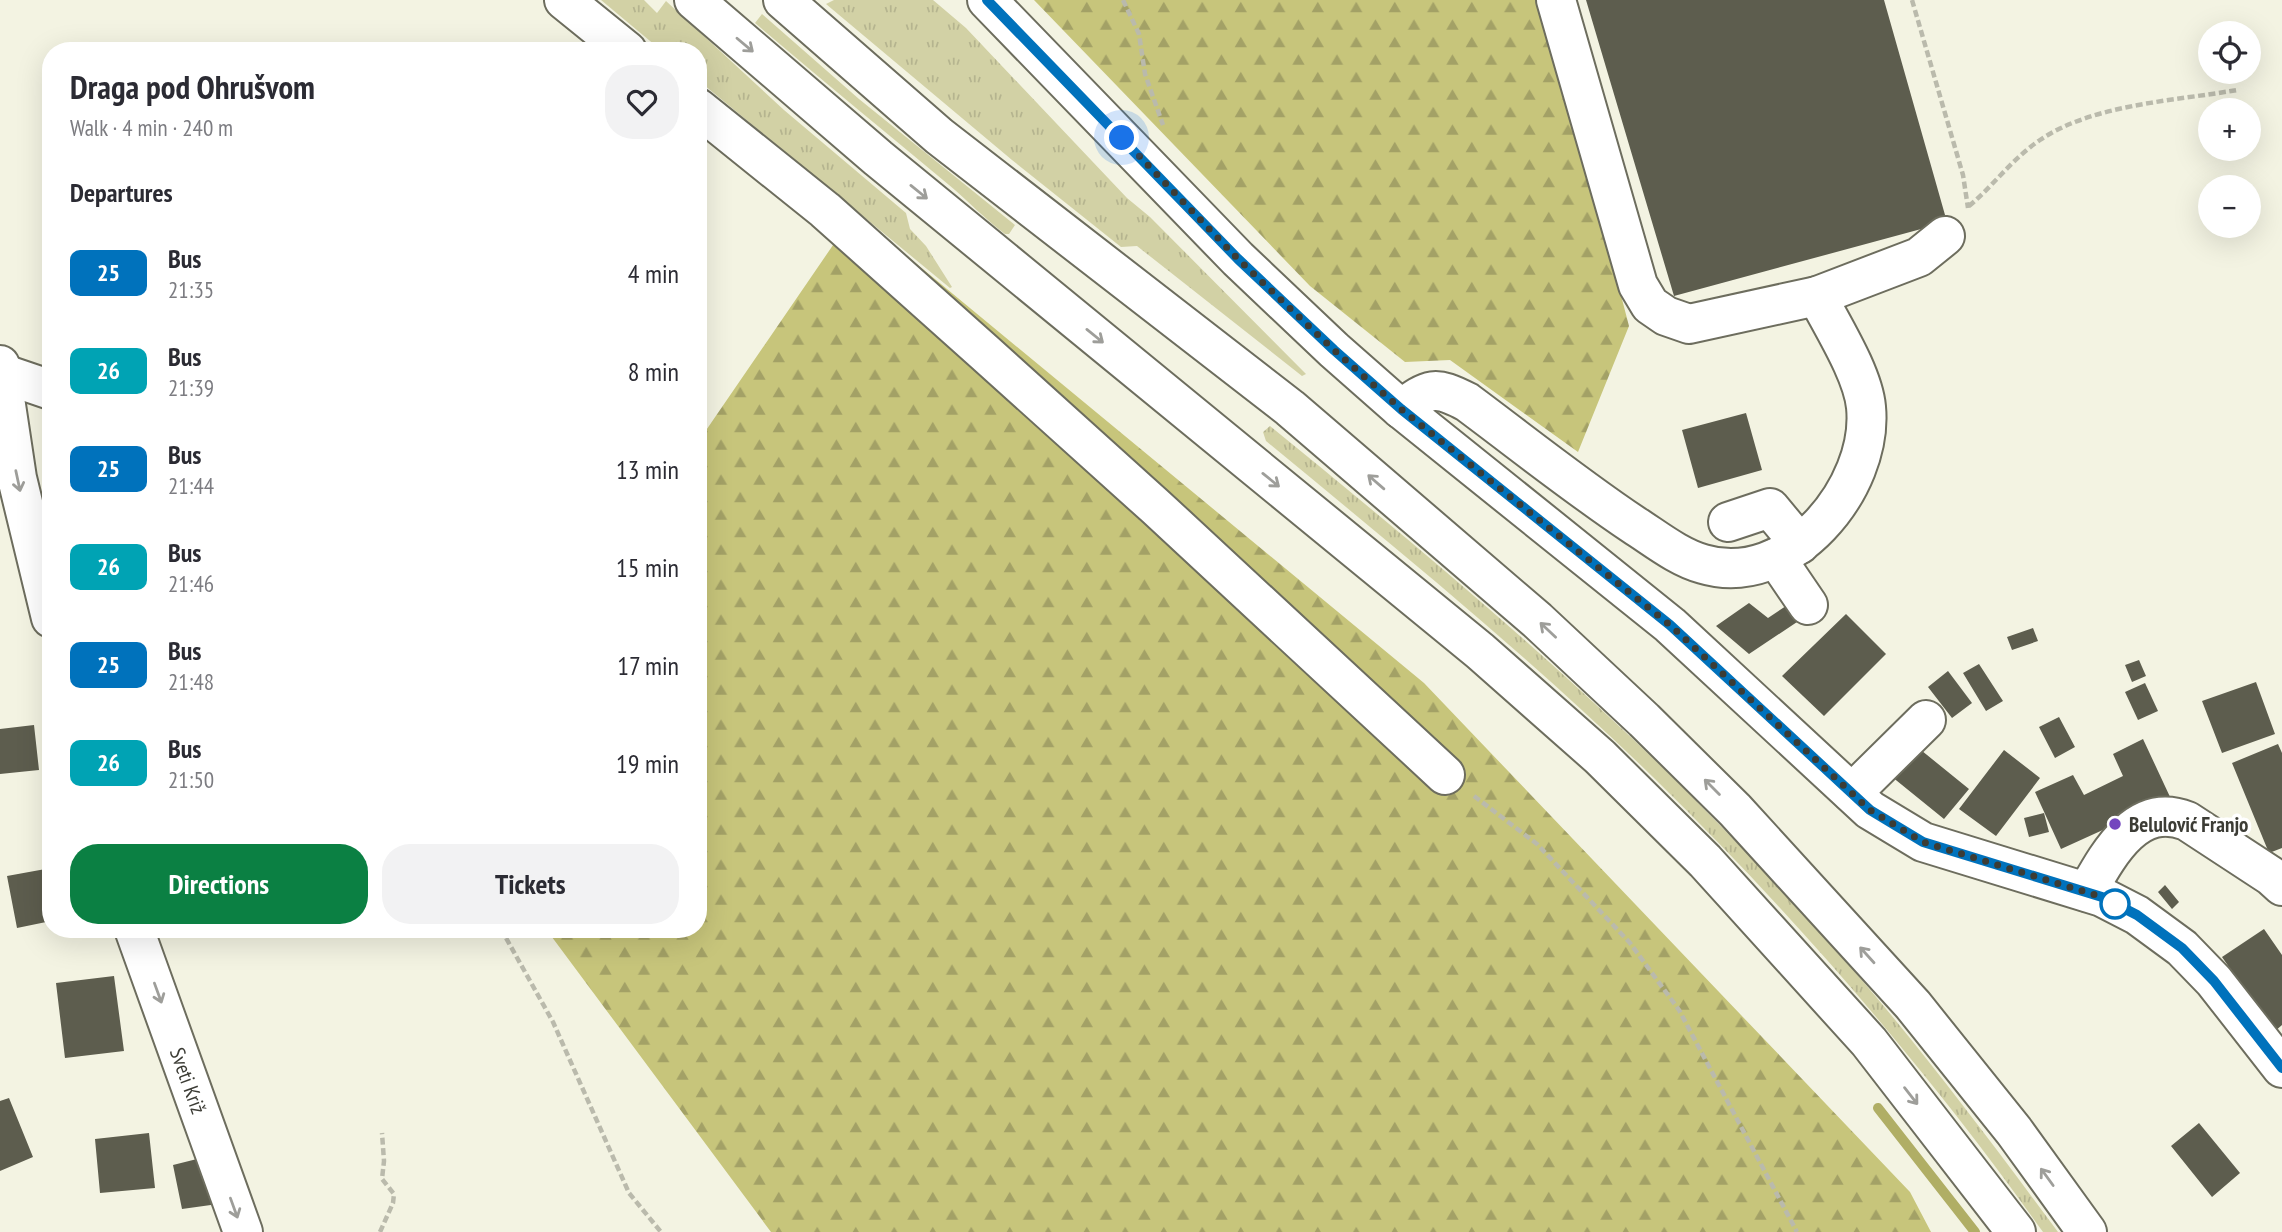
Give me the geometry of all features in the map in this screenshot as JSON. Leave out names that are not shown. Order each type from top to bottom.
[{"type":"main road","points":[[564,0],[616,42]]},
{"type":"main road","points":[[694,0],[888,166],[1480,651],[1600,757],[1705,861],[1869,1042],[2016,1232]]},
{"type":"main road","points":[[783,0],[939,136],[1290,408],[1537,620],[1644,720],[1735,810],[1913,1005],[2014,1131],[2087,1232]]},
{"type":"main road","points":[[987,0],[1238,259],[1334,350],[1401,409],[1670,625],[1870,810],[1923,842],[2102,897],[2137,915],[2182,948],[2214,981],[2282,1068]]},
{"type":"main road","points":[[1556,0],[1638,285],[1650,305],[1666,316],[1689,324],[1817,296],[1919,257],[1945,236]]},
{"type":"main road","points":[[707,115],[825,210],[974,343],[1446,775]]},
{"type":"main road","points":[[1401,409],[1424,392],[1446,391],[1467,402],[1605,506],[1685,558],[1705,565],[1734,569],[1765,564],[1788,551],[1823,523],[1857,473],[1866,440],[1866,406],[1854,368],[1817,296]]},
{"type":"main road","points":[[1,369],[42,386]]},
{"type":"main road","points":[[1,369],[17,478],[42,581]]},
{"type":"main road","points":[[1728,523],[1770,508],[1808,605]]},
{"type":"main road","points":[[1852,793],[1926,720]]},
{"type":"main road","points":[[2087,892],[2110,851],[2129,832],[2158,816],[2187,821],[2280,882]]},
{"type":"main road","name":"Sveti Križ","points":[[138,938],[243,1232]]},
{"type":"path","points":[[1124,0],[1139,34],[1145,74],[1166,134]]},
{"type":"path","points":[[1912,0],[1963,175],[1969,206]]},
{"type":"path","points":[[1945,236],[1969,206],[2039,141],[2080,119],[2107,111],[2237,90]]},
{"type":"path","points":[[1446,775],[1537,844],[1630,943],[1679,1010],[1797,1232]]},
{"type":"path","points":[[507,938],[553,1022],[628,1193],[661,1232]]},
{"type":"path","points":[[380,1232],[393,1203],[394,1194],[382,1179],[383,1133]]},
{"type":"green space","points":[[601,0],[644,0],[657,13],[666,1],[784,110],[906,213],[910,229],[926,246],[952,287],[707,87],[707,42],[651,42]]},
{"type":"green space","points":[[834,0],[933,0],[966,28],[1127,198],[1150,217],[1306,374],[1302,376],[1137,246],[1121,247],[1012,160],[826,4]]},
{"type":"green space","points":[[1034,0],[1544,0],[1629,326],[1578,452],[1450,360],[1405,362],[1310,286]]},
{"type":"green space","points":[[762,14],[859,99],[1015,225],[1009,234],[1005,234],[755,23]]},
{"type":"green space","points":[[855,213],[1424,683],[1910,1192],[1931,1232],[771,1232],[553,938],[707,938],[707,429]]},
{"type":"green space","points":[[1270,426],[1524,639],[1634,740],[1714,819],[1881,1002],[2058,1232],[2043,1232],[1953,1112],[1859,996],[1707,831],[1654,778],[1512,647],[1266,441],[1263,432]]},
{"type":"building","points":[[1586,0],[1884,0],[1947,222],[1674,296]]},
{"type":"building","points":[[1746,413],[1762,470],[1698,488],[1682,430]]},
{"type":"building","points":[[1792,602],[1803,618],[1749,654],[1716,626],[1749,603],[1768,618]]},
{"type":"building","points":[[1846,614],[1886,654],[1824,716],[1782,676]]},
{"type":"building","points":[[2033,628],[2038,641],[2012,650],[2007,637]]},
{"type":"building","points":[[2139,660],[2146,676],[2132,682],[2125,665]]},
{"type":"building","points":[[1979,664],[2003,701],[1986,711],[1963,673]]},
{"type":"building","points":[[1948,671],[1972,703],[1952,718],[1928,687]]},
{"type":"building","points":[[2256,682],[2275,734],[2222,753],[2202,701]]},
{"type":"building","points":[[2145,683],[2158,711],[2138,720],[2125,692]]},
{"type":"building","points":[[2059,717],[2075,747],[2055,758],[2039,727]]},
{"type":"building","points":[[34,725],[39,770],[0,774],[0,729]]},
{"type":"building","points":[[2143,739],[2171,799],[2061,849],[2035,792],[2073,775],[2084,795],[2123,776],[2113,754]]},
{"type":"building","points":[[1911,742],[1969,789],[1944,819],[1886,772]]},
{"type":"building","points":[[2278,744],[2282,753],[2282,848],[2269,853],[2232,763]]},
{"type":"building","points":[[2004,750],[2040,778],[1996,836],[1959,809]]},
{"type":"building","points":[[2044,813],[2049,832],[2029,837],[2024,818]]},
{"type":"building","points":[[42,870],[42,923],[17,928],[7,876]]},
{"type":"building","points":[[2165,885],[2179,902],[2172,909],[2158,892]]},
{"type":"building","points":[[2264,929],[2282,955],[2282,1025],[2274,1032],[2222,957]]},
{"type":"building","points":[[114,976],[124,1051],[65,1058],[56,983]]},
{"type":"building","points":[[9,1098],[33,1157],[0,1171],[0,1101]]},
{"type":"building","points":[[2199,1123],[2240,1173],[2212,1197],[2171,1146]]},
{"type":"building","points":[[149,1133],[155,1188],[100,1193],[95,1139]]},
{"type":"building","points":[[201,1158],[218,1204],[182,1209],[173,1165]]},
{"type":"waterway","points":[[1878,1108],[1975,1232]]},
{"type":"bus line","name":"25","points":[[987,0],[1289,309],[1401,409],[1670,625],[1870,810],[1923,842],[2102,897],[2137,915],[2182,948],[2214,981],[2282,1068]]},
{"type":"place","name":"Belulović Franjo","points":[[2115,824]]},
{"type":"route","points":[[1122,138],[1238,259],[1334,350],[1401,409],[1670,625],[1870,810],[1923,842],[2102,897],[2119,906],[2115,904]]}]
